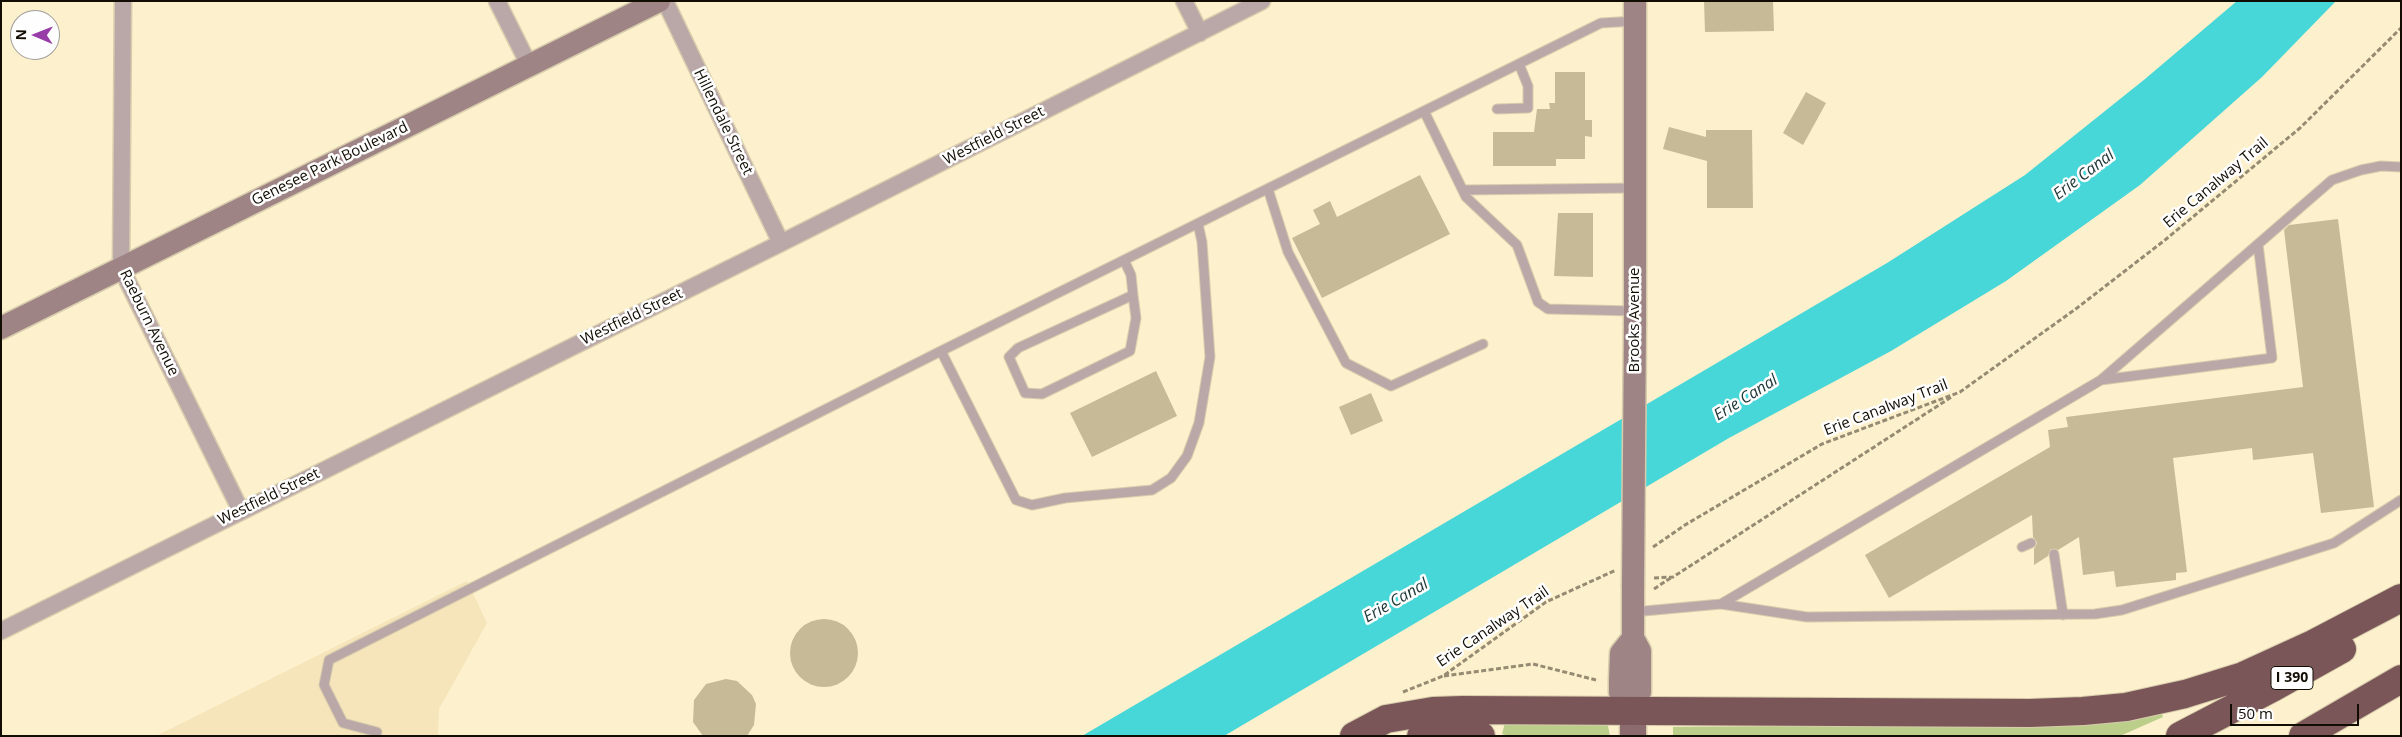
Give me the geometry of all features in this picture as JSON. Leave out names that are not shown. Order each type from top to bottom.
[{"type":"highway","points":[[1354,736],[1386,719],[1433,711],[1633,717],[2030,713],[2126,707],[2185,694],[2242,676],[2314,644],[2401,598]]},
{"type":"highway","name":"I 390","points":[[2180,736],[2302,672],[2401,613]]},
{"type":"highway","points":[[2303,736],[2401,679]]},
{"type":"highway","points":[[2343,736],[2401,692]]},
{"type":"highway","points":[[1421,736],[1450,733],[1481,736]]},
{"type":"street","name":"Raeburn Avenue","points":[[123,1],[121,268],[240,511]]},
{"type":"street","points":[[497,1],[529,65]]},
{"type":"street","name":"Genesee Park Boulevard","points":[[1,328],[659,1]]},
{"type":"street","name":"Hillendale Street","points":[[665,1],[781,243]]},
{"type":"street","points":[[1184,1],[1200,32]]},
{"type":"street","name":"Westfield Street","points":[[1,630],[781,243],[1262,1]]},
{"type":"street","name":"Brooks Avenue","points":[[1633,717],[1640,692],[1640,651],[1633,638],[1633,612],[1637,580],[1635,11]]},
{"type":"lane","points":[[377,732],[343,723],[324,685],[329,660],[1124,260],[1601,24],[1635,11]]},
{"type":"lane","points":[[1497,109],[1528,108],[1528,86],[1519,64]]},
{"type":"lane","points":[[1424,111],[1466,197],[1517,245],[1538,302],[1548,309],[1635,317]]},
{"type":"lane","points":[[1721,604],[2101,380],[2332,180],[2381,166],[2401,167]]},
{"type":"lane","points":[[1463,190],[1635,188]]},
{"type":"lane","points":[[1268,189],[1288,252],[1346,363],[1391,386],[1483,344]]},
{"type":"lane","points":[[941,351],[1016,500],[1032,505],[1066,498],[1152,490],[1171,478],[1187,456],[1199,423],[1210,357],[1202,242],[1198,224]]},
{"type":"lane","points":[[2101,380],[2272,358],[2258,244]]},
{"type":"lane","points":[[1124,260],[1131,275],[1136,318],[1130,351],[1042,394],[1025,393],[1009,357],[1018,348],[1133,295]]},
{"type":"lane","points":[[1633,612],[1721,604],[1807,617],[2096,614],[2122,610],[2334,543],[2401,500]]},
{"type":"lane","points":[[2022,547],[2032,543]]},
{"type":"lane","points":[[2054,554],[2063,615]]},
{"type":"path","name":"Erie Canalway Trail","points":[[1398,694],[1443,676],[1546,602],[1637,580],[1673,577],[1960,392],[2077,308],[2172,234],[2300,128],[2401,28]]},
{"type":"path","name":"Erie Canalway Trail","points":[[1648,551],[1685,525],[1822,444],[1960,392]]},
{"type":"path","points":[[1654,578],[1673,577]]},
{"type":"path","points":[[1443,676],[1533,664],[1596,680]]},
{"type":"shaded area","points":[[467,581],[487,623],[439,709],[438,736],[156,736]]},
{"type":"green space","points":[[2160,709],[2163,717],[2120,736],[1673,736],[1673,727],[2093,723]]},
{"type":"green space","points":[[1506,719],[1607,721],[1610,736],[1509,736],[1502,734]]},
{"type":"water","name":"Erie Canal","points":[[2237,1],[2336,1],[2262,77],[2140,185],[2006,281],[1891,351],[1729,438],[1224,736],[1082,736],[1887,263],[2025,175],[2145,79]]},
{"type":"building","points":[[1704,1],[1773,1],[1774,31],[1705,32]]},
{"type":"building","points":[[1555,72],[1585,72],[1585,120],[1592,120],[1592,137],[1585,136],[1585,159],[1556,159],[1556,166],[1493,166],[1493,132],[1534,132],[1537,109],[1550,109],[1549,103],[1555,103]]},
{"type":"building","points":[[1806,92],[1826,103],[1803,145],[1783,133]]},
{"type":"building","points":[[1669,127],[1706,137],[1706,130],[1752,130],[1753,208],[1707,208],[1707,161],[1663,149]]},
{"type":"building","points":[[1420,175],[1450,234],[1322,298],[1292,238],[1320,224],[1313,210],[1330,201],[1337,217]]},
{"type":"building","points":[[1558,213],[1593,213],[1593,277],[1554,276]]},
{"type":"building","points":[[2338,219],[2374,507],[2321,513],[2313,453],[2253,460],[2252,448],[2173,458],[2187,572],[2176,573],[2176,580],[2116,587],[2114,571],[2083,575],[2079,537],[2058,550],[2051,549],[2048,556],[2034,565],[2034,549],[2037,543],[2033,537],[2032,515],[1889,598],[1865,555],[2050,447],[2048,430],[2068,427],[2066,417],[2303,387],[2284,230],[2289,225]]},
{"type":"building","points":[[1156,371],[1177,416],[1092,457],[1070,413]]},
{"type":"building","points":[[1371,393],[1383,421],[1351,435],[1339,407]]},
{"type":"building","points":[[824,619],[837,622],[848,629],[855,640],[858,653],[855,666],[848,677],[837,684],[824,687],[811,684],[800,677],[793,666],[790,653],[793,640],[800,629],[811,622]]},
{"type":"building","points":[[726,679],[737,681],[752,695],[756,704],[754,725],[747,736],[703,736],[693,722],[694,700],[706,684]]}]
